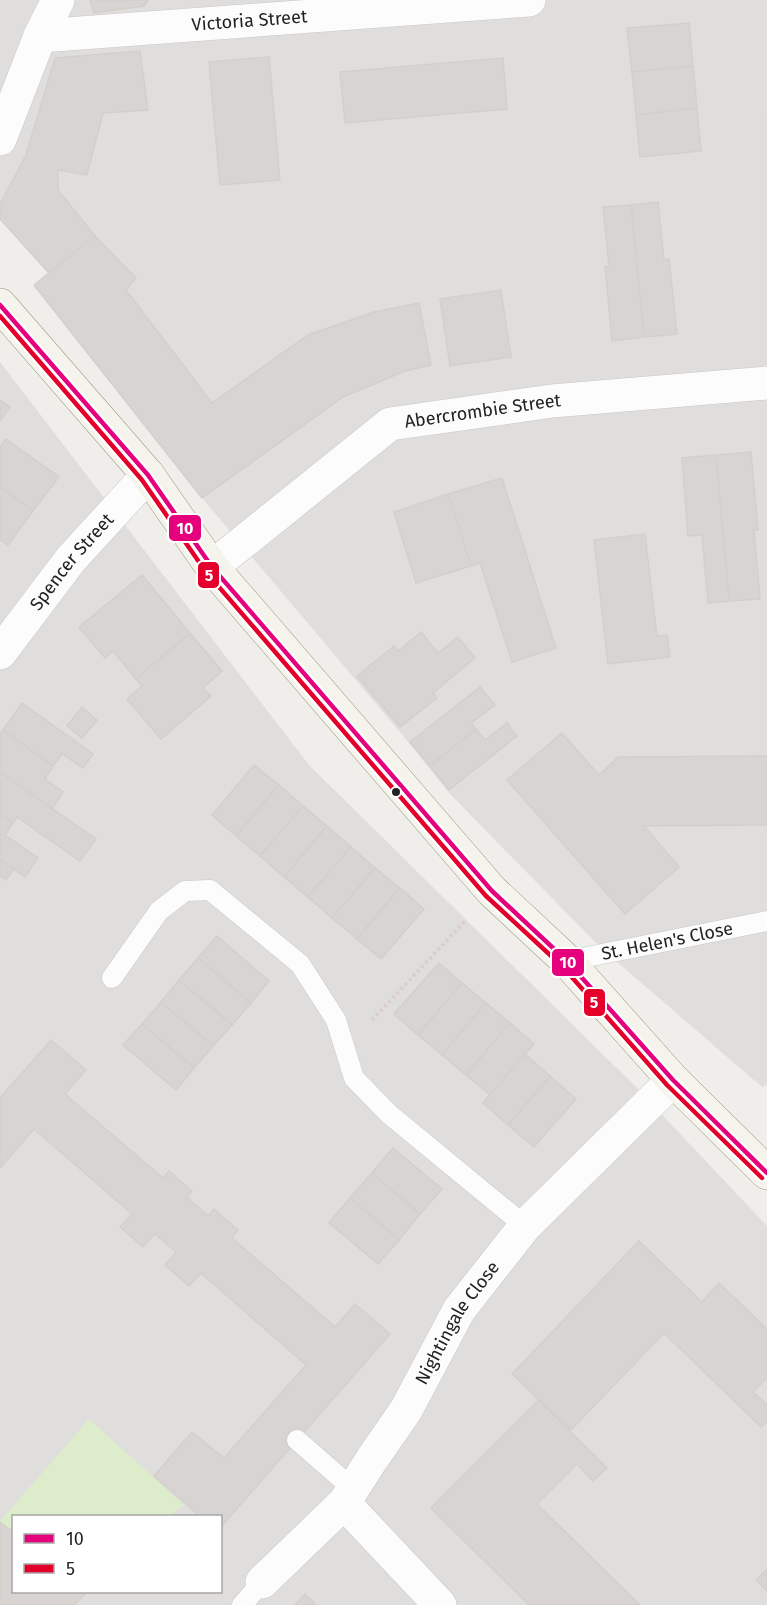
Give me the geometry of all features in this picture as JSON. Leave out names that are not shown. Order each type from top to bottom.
[{"type":"main road","points":[[0,305],[148,475],[212,567],[492,891],[567,961],[673,1080],[767,1173]]},
{"type":"street","points":[[0,139],[40,36],[58,0]]},
{"type":"street","name":"Victoria Street","points":[[40,36],[529,0]]},
{"type":"street","name":"Abercrombie Street","points":[[212,567],[390,424],[552,401],[767,382]]},
{"type":"street","name":"Spencer Street","points":[[0,654],[71,560],[148,475]]},
{"type":"street","name":"Nightingale Close","points":[[252,1593],[349,1496],[406,1410],[459,1310],[525,1226],[673,1080]]},
{"type":"street","points":[[349,1496],[440,1605]]},
{"type":"lane","points":[[112,978],[159,911],[185,891],[210,890],[300,964],[336,1020],[354,1078],[389,1114],[525,1226]]},
{"type":"lane","name":"St. Helen's Close","points":[[567,961],[767,921]]},
{"type":"lane","points":[[297,1440],[349,1496]]},
{"type":"path","points":[[345,1048],[462,924]]},
{"type":"shaded area","points":[[0,0],[767,0],[767,1085],[762,1087],[602,949],[450,794],[202,498],[34,285],[48,273],[0,219]]},
{"type":"shaded area","points":[[767,4],[767,132],[754,5]]},
{"type":"shaded area","points":[[594,19],[597,52],[524,58],[521,25]]},
{"type":"shaded area","points":[[0,362],[309,765],[634,1085],[767,1226],[767,1605],[0,1605]]},
{"type":"shaded area","points":[[37,1138],[124,1213],[102,1239],[179,1304],[198,1282],[294,1365],[228,1441],[0,1244],[0,1181]]},
{"type":"green space","points":[[89,1419],[184,1505],[171,1515],[12,1515],[12,1532],[0,1521]]},
{"type":"building","points":[[90,0],[148,0],[144,6],[94,13]]},
{"type":"building","points":[[689,23],[693,66],[632,72],[627,28]]},
{"type":"building","points":[[140,51],[148,110],[103,113],[87,175],[58,170],[58,190],[95,236],[49,273],[0,219],[0,204],[26,155],[55,58]]},
{"type":"building","points":[[269,57],[280,180],[220,185],[209,62]]},
{"type":"building","points":[[503,58],[507,109],[345,123],[340,72]]},
{"type":"building","points":[[693,66],[697,108],[636,115],[632,72]]},
{"type":"building","points":[[697,108],[701,151],[640,157],[636,115]]},
{"type":"building","points":[[658,202],[664,260],[669,259],[677,334],[644,337],[631,205]]},
{"type":"building","points":[[631,205],[644,337],[612,341],[605,266],[609,266],[603,207]]},
{"type":"building","points":[[95,236],[136,278],[126,290],[212,403],[308,335],[374,312],[419,303],[431,365],[405,371],[343,397],[202,498],[34,285]]},
{"type":"building","points":[[501,290],[511,357],[450,366],[440,299]]},
{"type":"building","points":[[0,400],[10,407],[0,421]]},
{"type":"building","points":[[6,439],[59,477],[33,511],[0,487],[0,447]]},
{"type":"building","points":[[751,452],[758,530],[754,530],[760,599],[729,601],[716,455]]},
{"type":"building","points":[[716,455],[729,601],[708,603],[702,535],[688,536],[682,458]]},
{"type":"building","points":[[502,478],[556,648],[512,662],[480,563],[471,566],[448,494]]},
{"type":"building","points":[[0,487],[33,511],[8,545],[0,540]]},
{"type":"building","points":[[448,494],[471,566],[416,583],[394,512]]},
{"type":"building","points":[[645,534],[657,636],[667,635],[670,657],[608,664],[594,540]]},
{"type":"building","points":[[142,575],[190,633],[136,679],[113,651],[105,658],[79,627]]},
{"type":"building","points":[[421,632],[438,653],[458,637],[475,658],[433,693],[437,698],[400,727],[357,676],[394,646],[398,651]]},
{"type":"building","points":[[190,633],[222,671],[203,688],[211,696],[161,739],[127,699],[142,686],[136,679]]},
{"type":"building","points":[[480,687],[495,705],[471,723],[476,729],[430,766],[410,742]]},
{"type":"building","points":[[22,703],[93,754],[83,768],[62,754],[53,766],[3,730]]},
{"type":"building","points":[[82,707],[97,720],[82,738],[67,726]]},
{"type":"building","points":[[507,723],[517,736],[449,790],[430,766],[476,729],[485,740]]},
{"type":"building","points":[[3,730],[53,766],[45,779],[63,792],[52,809],[0,772],[0,734]]},
{"type":"building","points":[[562,733],[599,775],[618,757],[767,756],[767,825],[644,826],[679,867],[625,914],[507,780]]},
{"type":"building","points":[[254,765],[279,785],[236,836],[212,815]]},
{"type":"building","points":[[0,772],[96,839],[80,861],[17,817],[13,823],[0,814]]},
{"type":"building","points":[[279,785],[303,806],[260,856],[236,836]]},
{"type":"building","points":[[303,806],[327,826],[284,877],[260,856]]},
{"type":"building","points":[[0,814],[13,823],[5,835],[38,858],[25,877],[0,860]]},
{"type":"building","points":[[327,826],[351,847],[308,897],[284,877]]},
{"type":"building","points":[[351,847],[375,868],[332,918],[308,897]]},
{"type":"building","points":[[0,860],[14,869],[6,880],[0,876]]},
{"type":"building","points":[[375,868],[400,888],[357,939],[332,918]]},
{"type":"building","points":[[400,888],[424,909],[381,959],[357,939]]},
{"type":"building","points":[[217,936],[269,981],[251,1003],[198,958]]},
{"type":"building","points":[[198,958],[251,1003],[232,1025],[179,980]]},
{"type":"building","points":[[439,963],[462,983],[418,1035],[394,1014]]},
{"type":"building","points":[[179,980],[232,1025],[213,1046],[161,1002]]},
{"type":"building","points":[[462,983],[486,1003],[442,1055],[418,1035]]},
{"type":"building","points":[[161,1002],[213,1046],[194,1068],[142,1024]]},
{"type":"building","points":[[486,1003],[510,1023],[466,1075],[442,1055]]},
{"type":"building","points":[[510,1023],[534,1044],[490,1095],[466,1075]]},
{"type":"building","points":[[142,1024],[194,1068],[176,1090],[123,1045]]},
{"type":"building","points":[[51,1040],[86,1070],[65,1094],[163,1178],[169,1171],[192,1191],[187,1197],[208,1216],[214,1209],[238,1230],[232,1238],[335,1327],[355,1304],[390,1334],[222,1526],[222,1515],[199,1515],[154,1476],[192,1432],[224,1458],[306,1365],[201,1273],[189,1286],[165,1265],[176,1252],[155,1234],[143,1247],[120,1227],[132,1214],[34,1129],[0,1168],[0,1098]]},
{"type":"building","points":[[525,1054],[550,1076],[508,1125],[483,1103]]},
{"type":"building","points":[[550,1076],[576,1099],[534,1147],[508,1125]]},
{"type":"building","points":[[393,1148],[442,1189],[420,1214],[372,1173]]},
{"type":"building","points":[[372,1173],[420,1214],[399,1240],[350,1198]]},
{"type":"building","points":[[350,1198],[399,1240],[378,1264],[329,1223]]},
{"type":"building","points":[[639,1241],[702,1302],[719,1283],[767,1329],[767,1378],[753,1392],[767,1405],[767,1421],[761,1427],[664,1333],[571,1430],[512,1374]]},
{"type":"building","points":[[539,1400],[607,1468],[593,1481],[577,1464],[537,1504],[640,1605],[529,1605],[431,1508]]},
{"type":"building","points":[[0,1522],[12,1531],[12,1593],[85,1594],[74,1605],[0,1605]]},
{"type":"building","points":[[767,1569],[767,1591],[756,1580]]},
{"type":"building","points":[[305,1594],[316,1605],[295,1605]]},
{"type":"transit line","name":"10","points":[[0,305],[148,475],[212,567],[492,891],[567,961],[673,1080],[767,1173]]},
{"type":"transit line","name":"5","points":[[0,316],[142,480],[206,572],[486,896],[562,966],[667,1085],[762,1178]]}]
